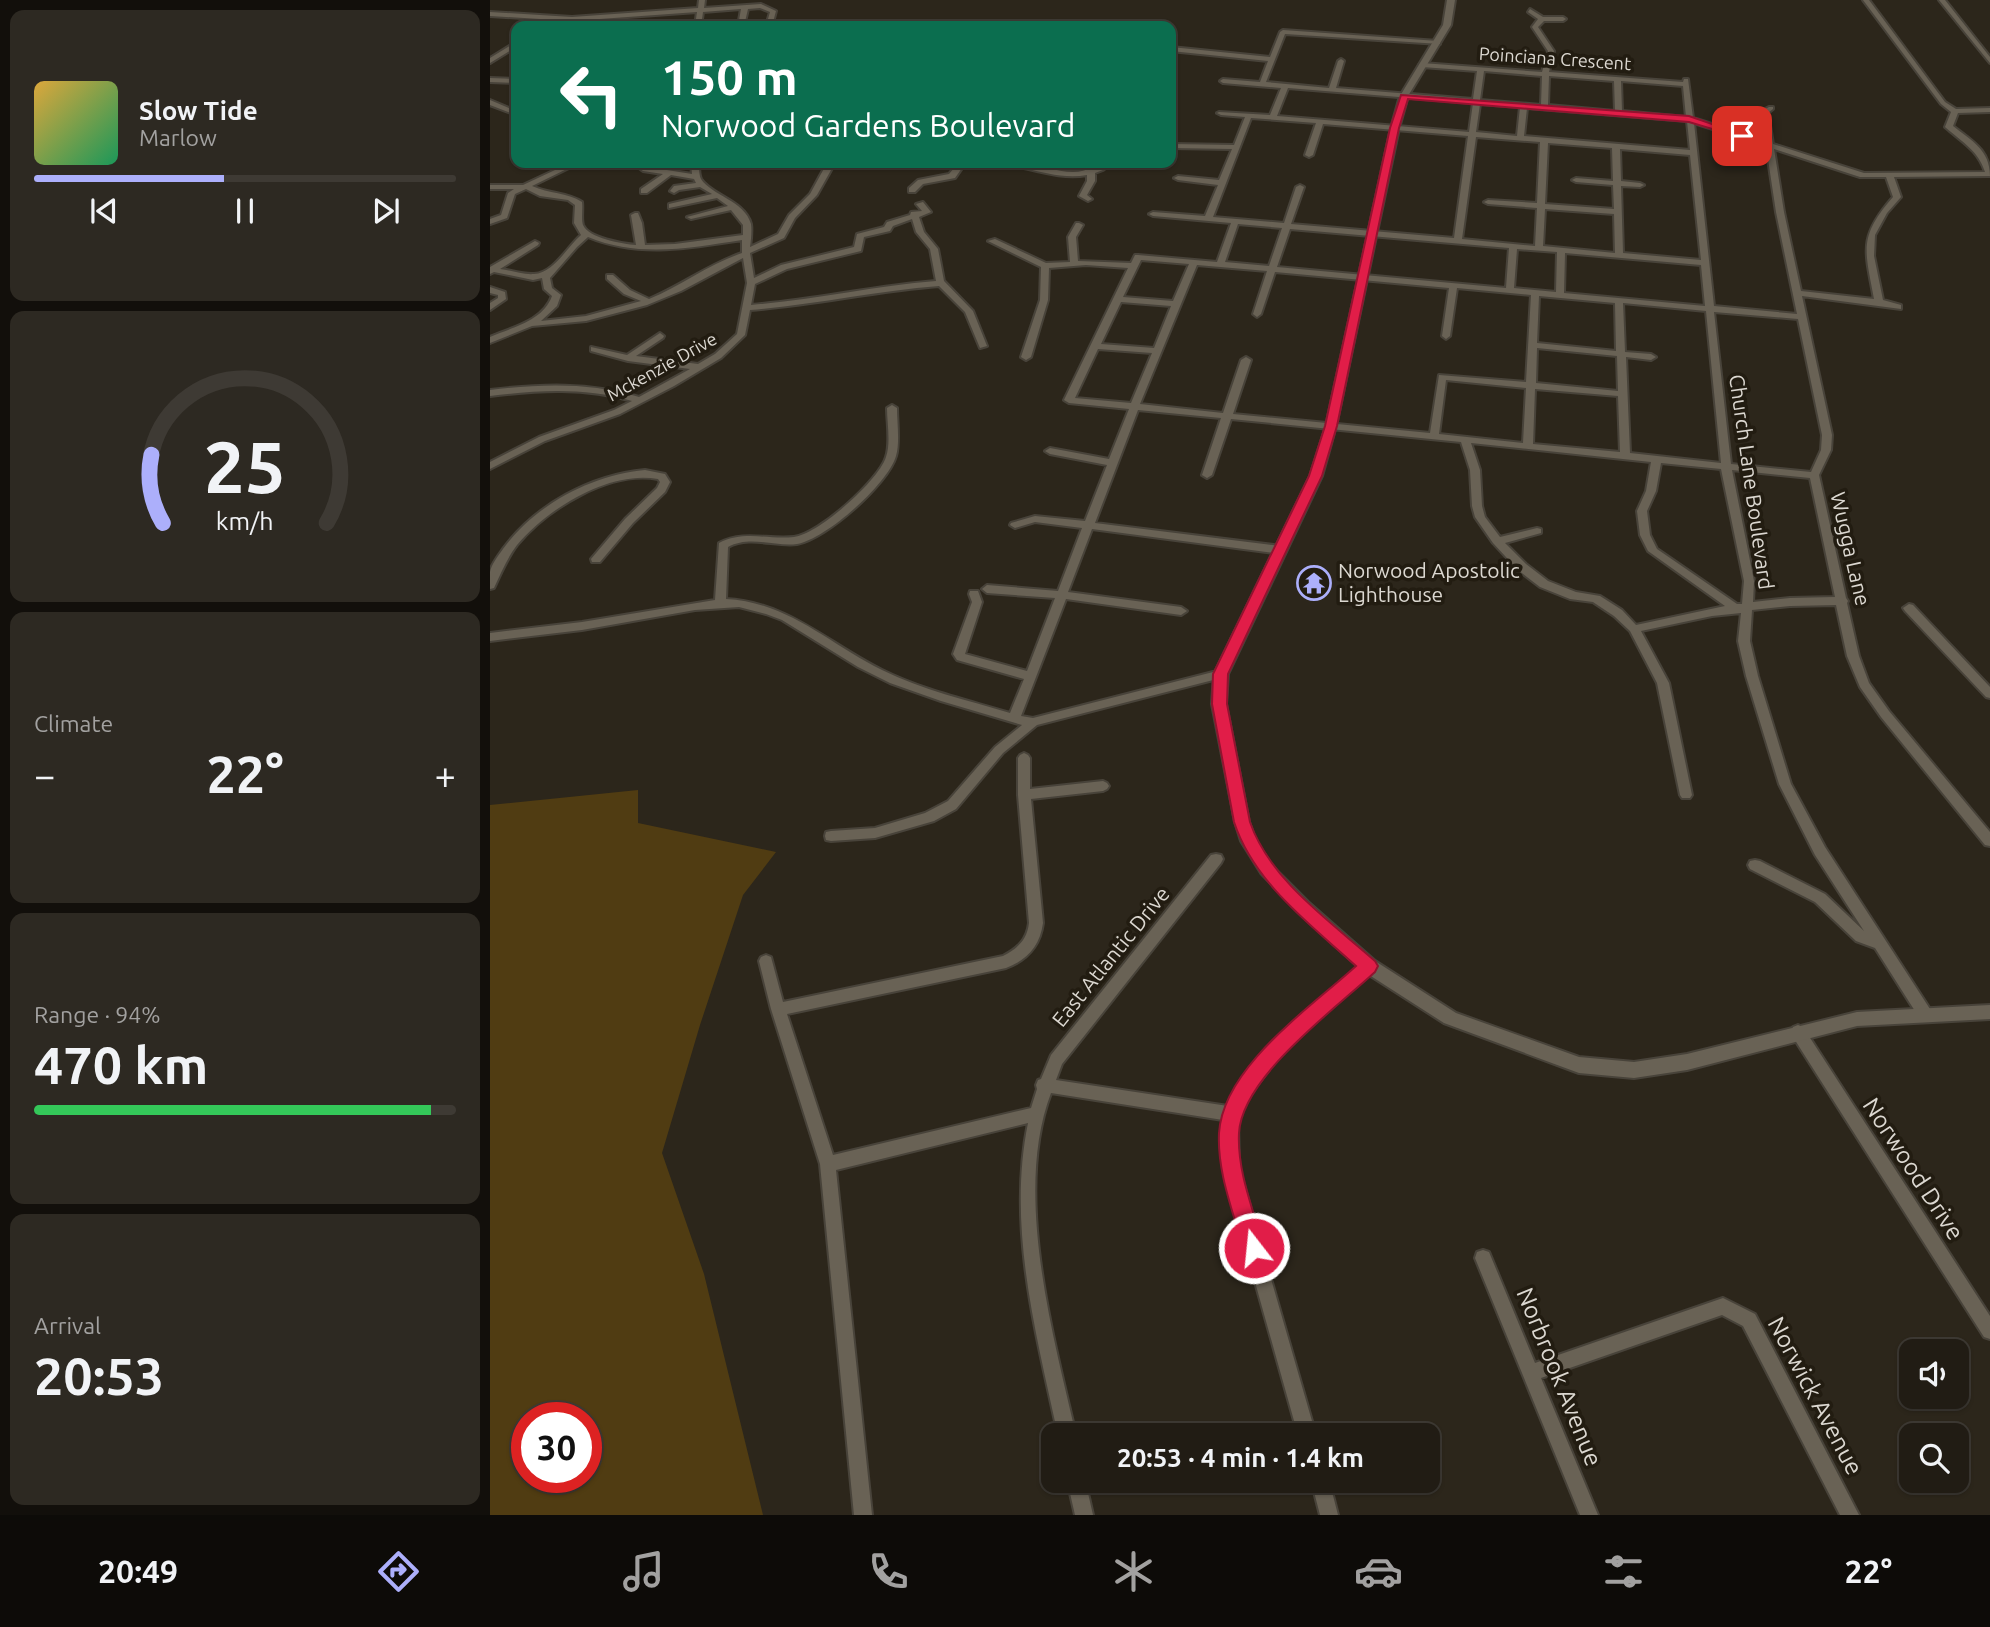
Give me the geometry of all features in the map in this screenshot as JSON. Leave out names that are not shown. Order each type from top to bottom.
[{"type":"street","points":[[699,21],[702,0]]},
{"type":"street","points":[[1451,0],[1447,25],[1404,96],[1331,426],[1316,476],[1221,674],[1219,704],[1248,841],[1266,869],[1303,907],[1369,966],[1450,1018],[1579,1065],[1634,1070],[1687,1062],[1857,1019],[1990,1012]]},
{"type":"street","points":[[1866,0],[1933,94],[1955,111],[1990,110]]},
{"type":"street","points":[[1942,0],[1990,61]]},
{"type":"street","points":[[583,21],[614,16],[766,6],[773,11],[770,21]]},
{"type":"street","points":[[742,21],[745,7]]},
{"type":"street","points":[[1530,11],[1542,19],[1563,19]]},
{"type":"street","points":[[655,21],[656,13]]},
{"type":"street","points":[[490,14],[558,21]]},
{"type":"street","points":[[613,21],[614,16]]},
{"type":"street","points":[[1542,19],[1535,27],[1551,51],[1546,61],[1548,74],[1544,108]]},
{"type":"street","points":[[1262,85],[1283,32],[1438,43]]},
{"type":"street","points":[[490,61],[511,47]]},
{"type":"street","points":[[1176,49],[1273,59]]},
{"type":"street","points":[[1332,90],[1341,61]]},
{"type":"street","name":"Poinciana Crescent","points":[[1422,65],[1686,82]]},
{"type":"street","points":[[1458,242],[1481,69]]},
{"type":"street","points":[[1617,79],[1619,114]]},
{"type":"street","points":[[490,80],[509,83]]},
{"type":"street","points":[[1223,81],[1689,119],[1863,175],[1890,177],[1989,174],[1984,158],[1974,146],[1949,127],[1955,111]]},
{"type":"street","name":"Church Lane Boulevard","points":[[1686,82],[1726,467],[1749,581],[1743,609],[1744,641],[1786,784],[1820,851],[1926,1014]]},
{"type":"street","points":[[1273,117],[1286,87]]},
{"type":"street","points":[[491,97],[511,110]]},
{"type":"street","points":[[1520,138],[1524,106]]},
{"type":"street","points":[[1769,144],[1764,112],[1771,107]]},
{"type":"street","points":[[1981,111],[1990,119]]},
{"type":"street","points":[[1222,113],[1693,153]]},
{"type":"street","points":[[1208,219],[1249,115]]},
{"type":"street","points":[[1309,155],[1320,121]]},
{"type":"street","points":[[1539,249],[1544,141]]},
{"type":"street","name":"Wugga Lane","points":[[1769,144],[1827,435],[1826,450],[1814,475],[1853,656],[1864,684],[1885,714],[1990,841]]},
{"type":"street","points":[[1176,146],[1236,147]]},
{"type":"street","points":[[1616,147],[1619,255]]},
{"type":"street","points":[[502,198],[564,168]]},
{"type":"street","points":[[644,168],[699,181]]},
{"type":"street","points":[[696,168],[699,181]]},
{"type":"street","points":[[530,323],[550,324],[589,318],[678,290],[728,260],[781,236],[792,217],[813,195],[828,168]]},
{"type":"street","points":[[912,190],[921,182],[952,176],[954,168]]},
{"type":"street","points":[[1033,168],[1045,172],[1091,173],[1102,168]]},
{"type":"street","points":[[644,191],[670,172]]},
{"type":"street","points":[[1088,200],[1083,197],[1091,181],[1091,173]]},
{"type":"street","points":[[1879,302],[1868,239],[1879,216],[1897,197],[1890,177]]},
{"type":"street","points":[[490,178],[506,181],[500,185]]},
{"type":"street","points":[[1178,178],[1222,183]]},
{"type":"street","points":[[1576,180],[1640,185]]},
{"type":"street","points":[[674,191],[699,181]]},
{"type":"street","name":"Mckenzie Drive","points":[[490,466],[542,439],[639,400],[718,356],[741,335],[751,283],[743,217],[720,195],[699,181]]},
{"type":"street","points":[[490,187],[525,186],[543,194],[575,199],[579,204],[579,223],[587,234],[618,244],[641,247],[747,237]]},
{"type":"street","points":[[1257,314],[1300,187]]},
{"type":"street","points":[[492,221],[505,214],[512,193]]},
{"type":"street","points":[[672,206],[720,195]]},
{"type":"street","points":[[1488,202],[1619,212]]},
{"type":"street","points":[[751,283],[784,267],[858,249],[860,236],[887,229],[890,224],[914,214],[927,212],[920,204]]},
{"type":"street","points":[[691,217],[733,206]]},
{"type":"street","points":[[914,214],[919,232],[934,249],[942,284],[969,311],[983,346]]},
{"type":"street","points":[[1153,214],[1703,263]]},
{"type":"street","points":[[635,215],[640,223],[638,242],[641,247]]},
{"type":"street","points":[[492,221],[503,223]]},
{"type":"street","points":[[1220,264],[1235,222]]},
{"type":"street","points":[[1074,263],[1072,237],[1079,225]]},
{"type":"street","points":[[490,340],[530,323],[555,303],[557,295],[548,289],[546,278],[587,234]]},
{"type":"street","points":[[992,241],[1045,266],[1074,263],[1134,265]]},
{"type":"street","points":[[492,270],[535,243]]},
{"type":"street","points":[[1510,291],[1513,247]]},
{"type":"street","points":[[1560,296],[1561,251]]},
{"type":"street","points":[[1803,317],[1138,257],[1069,400],[1814,475]]},
{"type":"street","points":[[490,258],[510,259]]},
{"type":"street","points":[[1014,719],[1156,351],[1194,262]]},
{"type":"street","points":[[1026,357],[1044,300],[1045,266]]},
{"type":"street","points":[[492,270],[503,274],[548,274]]},
{"type":"street","points":[[610,277],[627,292],[647,301]]},
{"type":"street","points":[[745,308],[782,305],[896,286],[942,284]]},
{"type":"street","points":[[1446,336],[1453,286]]},
{"type":"street","points":[[490,290],[502,294],[502,299],[490,307]]},
{"type":"street","points":[[1528,447],[1535,293]]},
{"type":"street","points":[[1798,293],[1879,302],[1898,307]]},
{"type":"street","points":[[1118,299],[1176,304]]},
{"type":"street","points":[[1619,301],[1625,457]]},
{"type":"street","points":[[628,358],[660,336]]},
{"type":"street","points":[[1533,345],[1651,357]]},
{"type":"street","points":[[1095,346],[1156,351]]},
{"type":"street","points":[[594,349],[628,358],[699,367]]},
{"type":"street","points":[[1207,475],[1246,360]]},
{"type":"street","points":[[1434,437],[1442,377],[1623,394]]},
{"type":"street","points":[[490,393],[559,386],[596,388],[639,400]]},
{"type":"street","points":[[720,604],[723,545],[734,540],[800,540],[826,528],[887,466],[892,455],[892,408]]},
{"type":"street","points":[[1465,440],[1475,470],[1480,517],[1497,541],[1522,567],[1544,584],[1574,596],[1596,599],[1618,612],[1634,629],[1663,684],[1686,795]]},
{"type":"street","points":[[1050,451],[1113,463]]},
{"type":"street","points":[[1656,460],[1651,491],[1642,511],[1646,535],[1653,551],[1743,609]]},
{"type":"street","points":[[490,585],[506,554],[524,530],[550,510],[606,481],[632,474],[661,476],[665,482],[661,490],[596,559]]},
{"type":"street","points":[[1015,525],[1035,519],[1281,550]]},
{"type":"street","points":[[1497,541],[1537,531]]},
{"type":"street","points":[[987,589],[1062,595],[1181,611]]},
{"type":"street","points":[[974,594],[977,602],[959,654],[961,657],[1029,676]]},
{"type":"street","points":[[1634,629],[1699,614],[1799,601],[1843,601]]},
{"type":"street","points":[[490,637],[720,604],[753,606],[786,617],[840,652],[889,678],[1014,719],[1033,722],[1221,674]]},
{"type":"street","points":[[1909,608],[1990,694]]},
{"type":"street","points":[[831,836],[875,833],[929,817],[952,805],[999,750],[1033,722]]},
{"type":"street","points":[[778,1009],[1006,962],[1026,950],[1032,941],[1036,923],[1024,795],[1024,758]]},
{"type":"street","points":[[1024,795],[1102,786]]},
{"type":"street","name":"East Atlantic Drive","points":[[1064,1423],[1035,1283],[1030,1235],[1028,1212],[1035,1114],[1043,1086],[1056,1060],[1216,859]]},
{"type":"street","points":[[1755,865],[1820,898],[1861,937],[1880,944]]},
{"type":"street","points":[[766,961],[778,1009],[828,1164],[863,1515]]},
{"type":"street","points":[[1304,1423],[1231,1168],[1229,1131],[1239,1096],[1259,1066],[1369,966]]},
{"type":"street","name":"Norwood Drive","points":[[1798,1032],[1990,1331]]},
{"type":"street","points":[[1043,1086],[1232,1114]]},
{"type":"street","points":[[828,1164],[1035,1114]]},
{"type":"street","name":"Norbrook Avenue","points":[[1483,1258],[1589,1515]]},
{"type":"street","name":"Norwick Avenue","points":[[1531,1373],[1723,1306],[1749,1320],[1850,1515]]},
{"type":"street","points":[[1079,1493],[1083,1515]]},
{"type":"street","points":[[1323,1493],[1329,1515]]},
{"type":"shaded area","points":[[638,790],[638,823],[776,852],[743,895],[662,1153],[704,1274],[763,1515],[490,1515],[490,805]]},
{"type":"place","name":"Norwood Apostolic Lighthouse","points":[[1314,583]]},
{"type":"route","points":[[1254,1248],[1231,1168],[1229,1131],[1239,1096],[1259,1066],[1369,966],[1303,907],[1266,869],[1248,841],[1219,704],[1221,674],[1316,476],[1331,426],[1404,96],[1689,119],[1742,136]]}]
